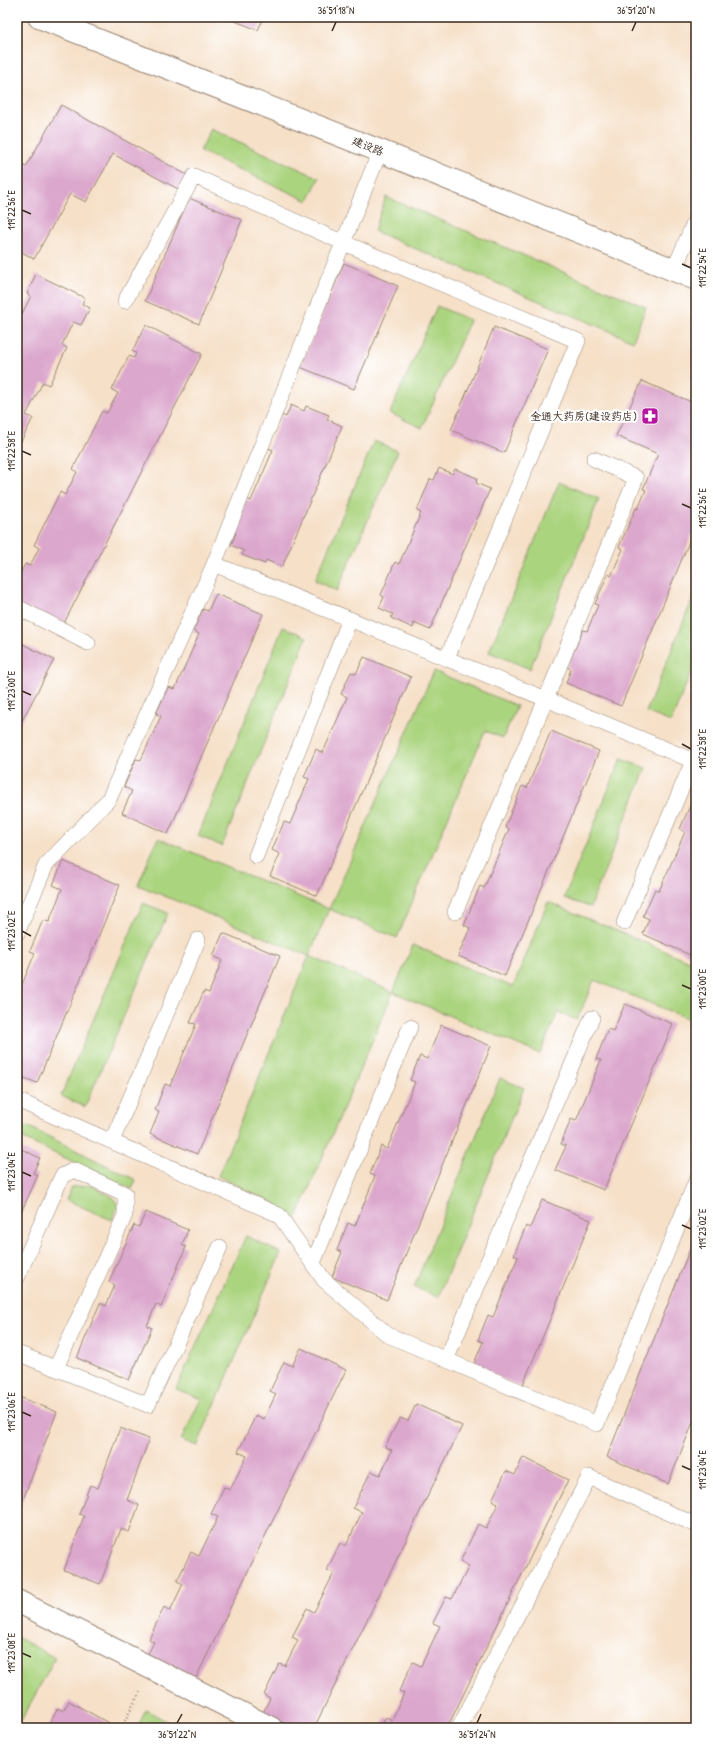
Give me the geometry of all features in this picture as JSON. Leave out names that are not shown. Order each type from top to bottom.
[{"type":"street","name":"建设路","points":[[39,17],[380,151],[696,279]]},
{"type":"street","points":[[17,1601],[271,1728]]},
{"type":"lane","points":[[17,933],[46,865],[109,799],[214,564],[380,151]]},
{"type":"lane","points":[[125,301],[194,176],[344,243],[578,341],[447,658]]},
{"type":"lane","points":[[674,270],[696,218]]},
{"type":"lane","points":[[455,912],[546,699],[636,478],[594,459]]},
{"type":"lane","points":[[214,564],[695,759],[624,923]]},
{"type":"lane","points":[[17,607],[88,643]]},
{"type":"lane","points":[[256,856],[350,619]]},
{"type":"lane","points":[[112,1142],[198,940]]},
{"type":"lane","points":[[446,1360],[592,1018]]},
{"type":"lane","points":[[313,1263],[410,1028]]},
{"type":"lane","points":[[17,1100],[279,1215],[324,1280],[388,1335],[597,1424],[696,1181]]},
{"type":"lane","points":[[17,1278],[62,1176],[74,1170],[125,1194],[125,1215],[56,1368]]},
{"type":"lane","points":[[17,1353],[148,1405],[220,1247]]},
{"type":"lane","points":[[459,1728],[589,1477],[696,1525]]},
{"type":"path","points":[[121,1728],[141,1690]]},
{"type":"green space","points":[[211,129],[319,178],[308,201],[200,151]]},
{"type":"green space","points":[[386,197],[646,307],[633,341],[374,231]]},
{"type":"green space","points":[[437,306],[470,320],[422,428],[390,413]]},
{"type":"green space","points":[[374,441],[398,451],[337,591],[315,580]]},
{"type":"green space","points":[[559,482],[599,499],[530,669],[489,652]]},
{"type":"green space","points":[[696,591],[696,660],[671,722],[646,712]]},
{"type":"green space","points":[[283,627],[307,637],[222,846],[198,836]]},
{"type":"green space","points":[[434,671],[517,706],[503,738],[485,731],[397,938],[329,909]]},
{"type":"green space","points":[[621,759],[646,768],[590,907],[564,898]]},
{"type":"green space","points":[[158,838],[329,909],[309,956],[138,885]]},
{"type":"green space","points":[[548,902],[696,964],[696,1022],[594,980],[577,1020],[558,1012],[540,1054],[393,992],[413,945],[513,987]]},
{"type":"green space","points":[[143,903],[168,913],[85,1107],[61,1096]]},
{"type":"green space","points":[[309,956],[393,992],[295,1222],[275,1204],[218,1176]]},
{"type":"green space","points":[[500,1078],[524,1088],[438,1297],[414,1287]]},
{"type":"green space","points":[[17,1121],[136,1180],[132,1189],[17,1136]]},
{"type":"green space","points":[[90,1185],[113,1197],[118,1206],[112,1220],[66,1200],[72,1187]]},
{"type":"green space","points":[[246,1236],[281,1253],[197,1446],[181,1440],[201,1399],[176,1389]]},
{"type":"green space","points":[[17,1637],[55,1658],[17,1728]]},
{"type":"green space","points":[[146,1710],[179,1728],[137,1728]]},
{"type":"building","points":[[225,17],[264,17],[258,30]]},
{"type":"building","points":[[61,105],[187,175],[180,190],[113,154],[86,202],[70,194],[34,259],[17,249],[17,162],[26,167]]},
{"type":"building","points":[[189,198],[242,220],[199,324],[145,301]]},
{"type":"building","points":[[344,263],[398,286],[354,389],[300,367]]},
{"type":"building","points":[[36,274],[85,298],[82,304],[90,308],[81,325],[73,322],[62,345],[67,348],[49,385],[43,382],[26,415],[33,418],[17,449],[17,315],[18,312],[22,314],[31,296],[27,294]]},
{"type":"building","points":[[146,325],[202,354],[62,627],[17,605],[17,580],[25,564],[30,566],[39,548],[34,545],[60,492],[65,495],[77,472],[73,469],[102,411],[107,413],[118,393],[112,390],[129,356],[134,358],[136,353],[132,351]]},
{"type":"building","points":[[494,327],[548,349],[504,453],[451,430]]},
{"type":"building","points":[[642,381],[696,404],[696,525],[621,706],[566,683],[571,669],[567,667],[583,630],[587,631],[598,605],[595,604],[608,574],[611,576],[623,549],[619,547],[636,508],[638,509],[646,490],[643,489],[658,454],[616,436]]},
{"type":"building","points":[[291,405],[304,411],[306,406],[329,415],[327,419],[342,426],[282,567],[266,560],[265,564],[242,555],[244,551],[231,545],[236,533],[233,532],[247,499],[251,501],[273,450],[268,448],[282,415],[286,417]]},
{"type":"building","points":[[439,468],[452,474],[455,469],[477,478],[476,483],[490,489],[430,630],[414,623],[413,628],[391,618],[393,614],[379,608],[384,597],[381,595],[395,562],[399,564],[421,513],[417,511],[430,479],[434,480]]},
{"type":"building","points":[[216,594],[263,614],[168,834],[122,813],[132,791],[124,787],[136,759],[141,760],[161,716],[156,714],[168,687],[175,689],[199,634],[193,631],[203,609],[208,611]]},
{"type":"building","points":[[17,641],[54,660],[17,730]]},
{"type":"building","points":[[364,657],[411,677],[317,896],[270,876],[280,854],[272,850],[284,822],[290,824],[309,779],[304,777],[316,749],[323,753],[347,697],[341,694],[351,672],[356,674]]},
{"type":"building","points":[[551,731],[599,751],[505,976],[458,956],[470,928],[464,925],[480,886],[484,888],[509,829],[505,827],[522,786],[527,788]]},
{"type":"building","points":[[692,801],[696,803],[696,941],[690,955],[643,934],[649,919],[643,916],[655,889],[659,891],[685,832],[680,829]]},
{"type":"building","points":[[63,861],[120,885],[37,1083],[17,1075],[17,997],[35,953],[30,951],[43,920],[49,922],[62,889],[53,885]]},
{"type":"building","points":[[223,933],[280,956],[197,1154],[150,1134],[159,1112],[155,1110],[165,1084],[170,1086],[196,1024],[190,1023],[204,991],[209,993],[222,960],[213,956]]},
{"type":"building","points":[[625,1004],[673,1024],[604,1190],[555,1170],[566,1146],[561,1144],[571,1119],[576,1121],[601,1060],[596,1059],[608,1029],[613,1031]]},
{"type":"building","points":[[441,1025],[491,1046],[387,1300],[332,1277],[342,1252],[337,1250],[348,1223],[355,1226],[375,1176],[370,1174],[381,1146],[387,1149],[415,1082],[410,1080],[420,1056],[427,1059]]},
{"type":"building","points":[[17,1147],[40,1158],[33,1173],[38,1175],[17,1221]]},
{"type":"building","points":[[542,1200],[591,1220],[522,1387],[473,1366],[483,1342],[478,1340],[488,1315],[493,1317],[518,1257],[514,1255],[526,1226],[530,1228]]},
{"type":"building","points":[[146,1212],[188,1230],[182,1245],[186,1247],[161,1307],[156,1304],[147,1326],[152,1328],[129,1380],[77,1358],[100,1303],[106,1306],[115,1285],[109,1282],[134,1225],[139,1227]]},
{"type":"building","points":[[696,1234],[696,1415],[668,1484],[607,1457]]},
{"type":"building","points":[[301,1348],[346,1370],[195,1680],[147,1656],[154,1642],[149,1639],[164,1607],[170,1611],[183,1584],[177,1581],[191,1552],[199,1556],[218,1517],[211,1514],[224,1487],[230,1490],[247,1456],[238,1452],[256,1415],[264,1419],[276,1394],[270,1391],[284,1362],[292,1366]]},
{"type":"building","points":[[17,1396],[57,1412],[17,1515]]},
{"type":"building","points":[[416,1404],[462,1426],[314,1728],[294,1728],[263,1713],[270,1698],[264,1695],[279,1664],[285,1666],[298,1640],[292,1637],[307,1608],[314,1612],[334,1573],[327,1570],[340,1543],[346,1546],[362,1512],[353,1508],[371,1471],[380,1475],[392,1450],[385,1447],[400,1418],[408,1421]]},
{"type":"building","points":[[120,1428],[149,1439],[127,1500],[139,1505],[129,1532],[121,1529],[100,1584],[64,1570],[84,1516],[79,1514],[90,1485],[98,1488]]},
{"type":"building","points":[[523,1457],[568,1480],[447,1728],[380,1728],[386,1717],[392,1720],[404,1693],[399,1691],[413,1662],[421,1666],[440,1626],[433,1623],[446,1597],[452,1599],[469,1566],[460,1562],[478,1524],[486,1528],[498,1504],[492,1500],[506,1471],[515,1475]]},
{"type":"building","points":[[69,1701],[112,1725],[110,1728],[47,1728],[58,1708],[63,1711]]},
{"type":"place","name":"金通大药房(建设药店)","points":[[650,416]]}]
